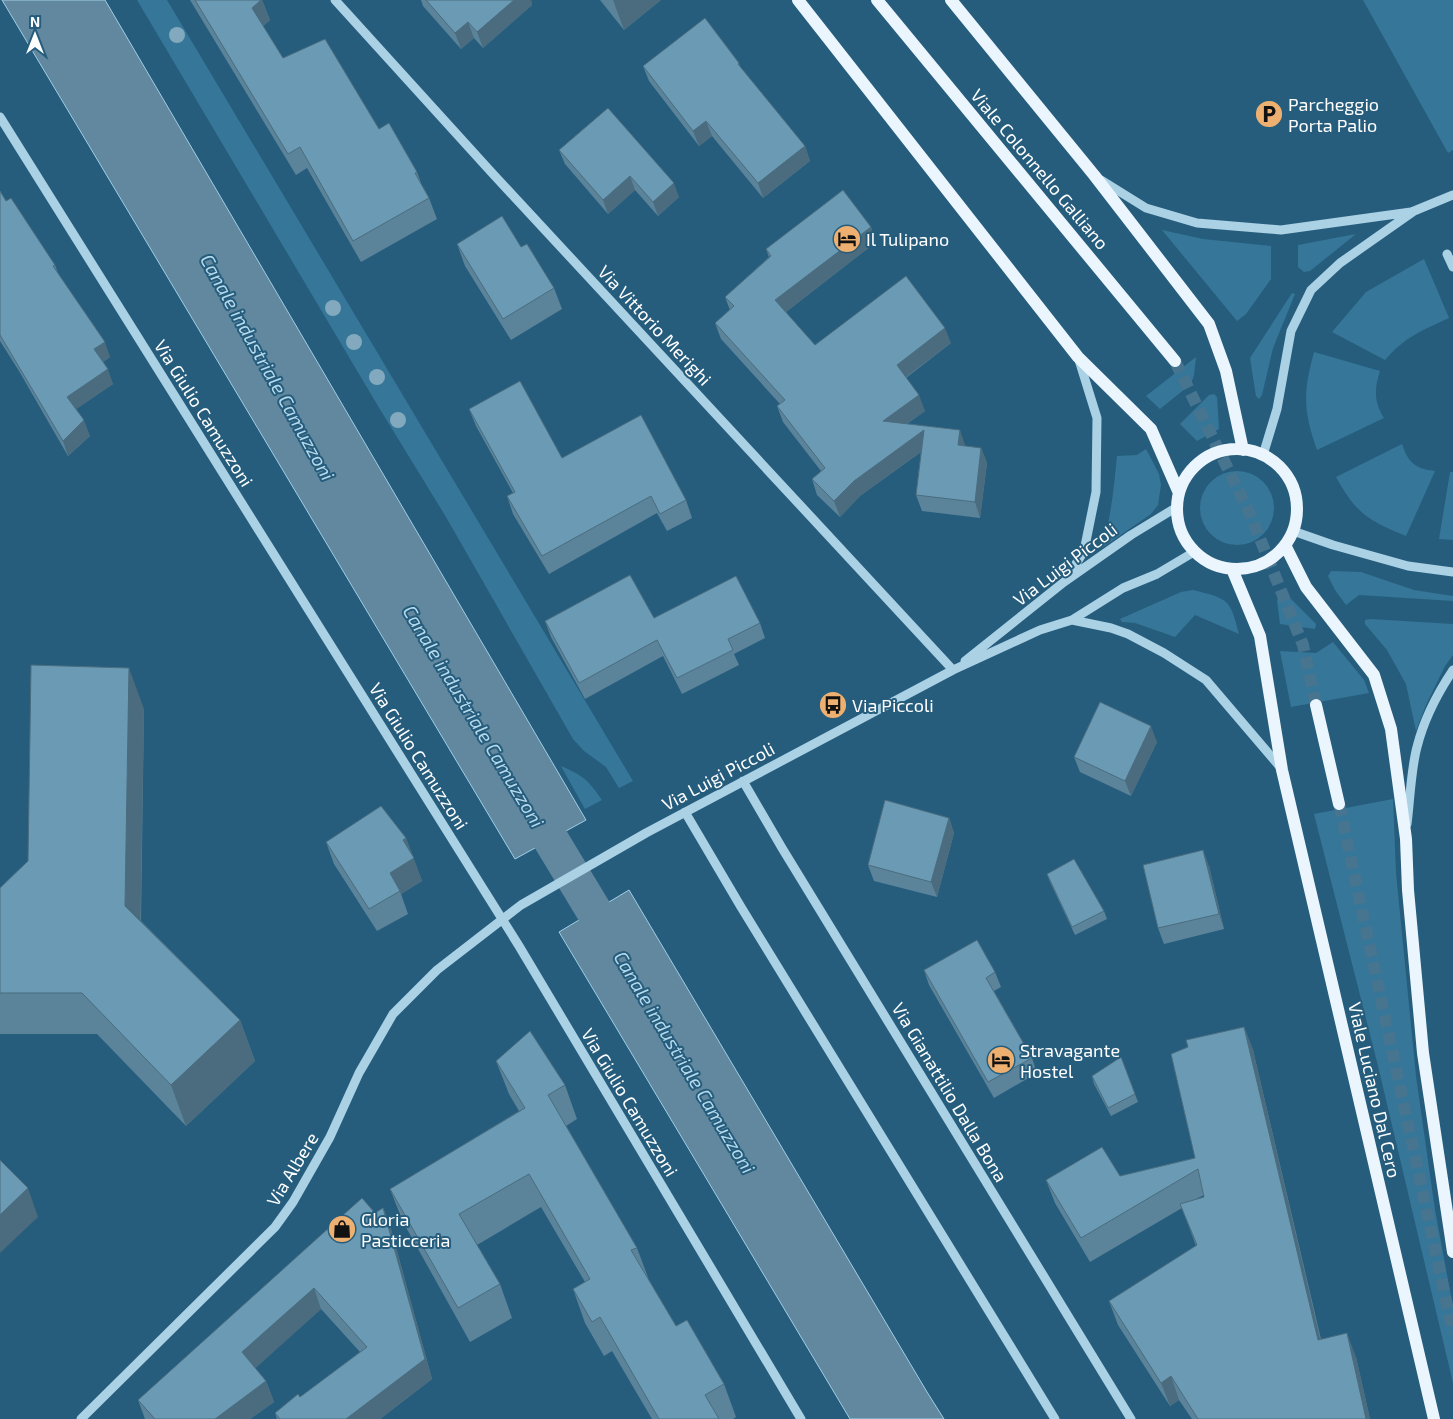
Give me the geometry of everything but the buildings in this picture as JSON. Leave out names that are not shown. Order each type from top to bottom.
[{"type":"main road","points":[[798,0],[1078,357],[1151,429],[1179,493]]},
{"type":"main road","name":"Viale Colonnello Galliano","points":[[877,0],[1175,361]]},
{"type":"main road","name":"Viale Colonnello Galliano","points":[[951,0],[1094,175],[1209,324],[1226,371],[1243,450]]},
{"type":"main road","points":[[1226,450],[1243,450],[1264,455],[1276,463],[1292,484],[1297,512],[1293,531],[1285,545],[1271,559],[1252,567],[1232,569],[1218,566],[1205,560],[1194,552],[1185,539],[1178,523],[1176,507],[1179,493],[1186,478],[1196,464],[1210,455],[1226,450]]},
{"type":"main road","points":[[1285,545],[1306,587],[1374,675],[1391,729],[1406,839],[1408,890],[1423,1053],[1453,1252]]},
{"type":"main road","name":"Viale Luciano Dal Cero","points":[[1232,569],[1260,636],[1282,770],[1434,1419]]},
{"type":"main road","points":[[1316,705],[1339,804]]},
{"type":"street","name":"Via Vittorio Merighi","points":[[335,0],[493,174],[953,670]]},
{"type":"street","name":"Via Giulio Camuzzoni","points":[[0,117],[502,919],[801,1419]]},
{"type":"street","name":"Viale Colonnello Galliano","points":[[1094,175],[1146,208],[1197,223],[1281,230],[1414,211]]},
{"type":"street","name":"Viale Colonnello Galliano","points":[[1264,455],[1277,408],[1291,331],[1311,290],[1340,263],[1414,211],[1453,195]]},
{"type":"street","points":[[1447,254],[1453,267]]},
{"type":"street","points":[[1064,582],[1084,551],[1096,492],[1097,418],[1078,357]]},
{"type":"street","name":"Via Luigi Piccoli","points":[[953,670],[1064,582],[1131,535],[1176,507]]},
{"type":"street","points":[[1293,531],[1333,545],[1408,566],[1453,572]]},
{"type":"street","name":"Via Luigi Piccoli","points":[[502,919],[521,905],[646,833],[743,781],[953,670],[1040,630],[1072,620],[1123,588],[1157,574],[1194,552]]},
{"type":"street","name":"Viale Luciano Dal Cero","points":[[1072,620],[1111,628],[1128,634],[1164,653],[1206,680],[1282,770]]},
{"type":"street","points":[[1406,839],[1416,748],[1426,718],[1453,670]]},
{"type":"street","name":"Via Gianattilio Dalla Bona","points":[[743,781],[787,857],[1131,1419]]},
{"type":"street","points":[[685,812],[741,907],[1055,1419]]},
{"type":"street","name":"Via Albere","points":[[81,1419],[275,1228],[293,1202],[330,1137],[359,1073],[393,1014],[437,970],[502,919]]},
{"type":"shaded area","points":[[137,0],[167,0],[633,781],[619,788],[606,767],[584,751],[573,739],[446,517]]},
{"type":"shaded area","points":[[1363,0],[1453,0],[1453,150],[1448,153]]},
{"type":"shaded area","points":[[1162,230],[1203,239],[1271,246],[1271,279],[1246,314],[1237,321]]},
{"type":"shaded area","points":[[1356,234],[1310,271],[1304,272],[1298,267],[1298,245]]},
{"type":"shaded area","points":[[1424,259],[1449,318],[1407,340],[1385,360],[1332,332],[1366,292]]},
{"type":"shaded area","points":[[1292,293],[1295,294],[1273,348],[1262,395],[1259,399],[1256,396],[1250,358]]},
{"type":"shaded area","points":[[1314,352],[1380,371],[1376,395],[1378,406],[1384,418],[1317,450],[1309,424],[1306,401],[1306,390]]},
{"type":"shaded area","points":[[1196,357],[1191,384],[1160,409],[1146,396]]},
{"type":"shaded area","points":[[1214,394],[1217,397],[1219,429],[1197,441],[1180,424],[1209,395]]},
{"type":"shaded area","points":[[1402,444],[1413,464],[1435,471],[1406,536],[1381,525],[1364,514],[1350,499],[1336,477]]},
{"type":"shaded area","points":[[1146,449],[1159,474],[1161,485],[1158,505],[1151,514],[1102,548],[1110,514],[1117,456],[1137,455]]},
{"type":"shaded area","points":[[1237,471],[1251,474],[1263,482],[1271,494],[1274,508],[1271,522],[1263,534],[1251,542],[1237,545],[1223,542],[1211,534],[1203,522],[1200,508],[1203,494],[1211,482],[1223,474]]},
{"type":"shaded area","points":[[1450,472],[1453,472],[1453,540],[1439,539]]},
{"type":"shaded area","points":[[1331,571],[1361,572],[1414,590],[1453,596],[1453,601],[1359,595],[1346,605],[1328,576]]},
{"type":"shaded area","points":[[1193,590],[1221,598],[1226,602],[1233,613],[1239,634],[1195,615],[1175,637],[1135,623],[1122,622],[1120,619],[1181,592]]},
{"type":"shaded area","points":[[1286,594],[1316,624],[1315,629],[1280,624],[1277,600]]},
{"type":"shaded area","points":[[1365,620],[1453,624],[1453,655],[1445,666],[1426,705],[1416,731],[1406,684],[1387,650],[1365,624]]},
{"type":"shaded area","points":[[1333,642],[1364,680],[1369,693],[1291,707],[1280,651],[1316,653]]},
{"type":"shaded area","points":[[561,766],[585,779],[602,800],[585,809]]},
{"type":"shaded area","points":[[1393,799],[1396,873],[1416,1076],[1435,1210],[1453,1307],[1453,1383],[1378,1066],[1314,814]]},
{"type":"water","points":[[2,0],[105,0],[586,820],[515,859]]},
{"type":"water","points":[[629,890],[944,1419],[850,1419],[559,932]]},
{"type":"waterway","name":"Canale industriale Camuzzoni","points":[[525,797],[620,954]]},
{"type":"tunnel","points":[[1175,361],[1250,514],[1303,645],[1316,705]]},
{"type":"tunnel","points":[[1339,804],[1453,1333]]},
{"type":"place","name":"Parcheggio Porta Palio","points":[[1269,114]]},
{"type":"place","name":"Il Tulipano","points":[[847,239]]},
{"type":"place","name":"Via Piccoli","points":[[833,705]]},
{"type":"place","name":"Stravagante Hostel","points":[[1001,1060]]},
{"type":"place","name":"Gloria Pasticceria","points":[[342,1229]]}]
